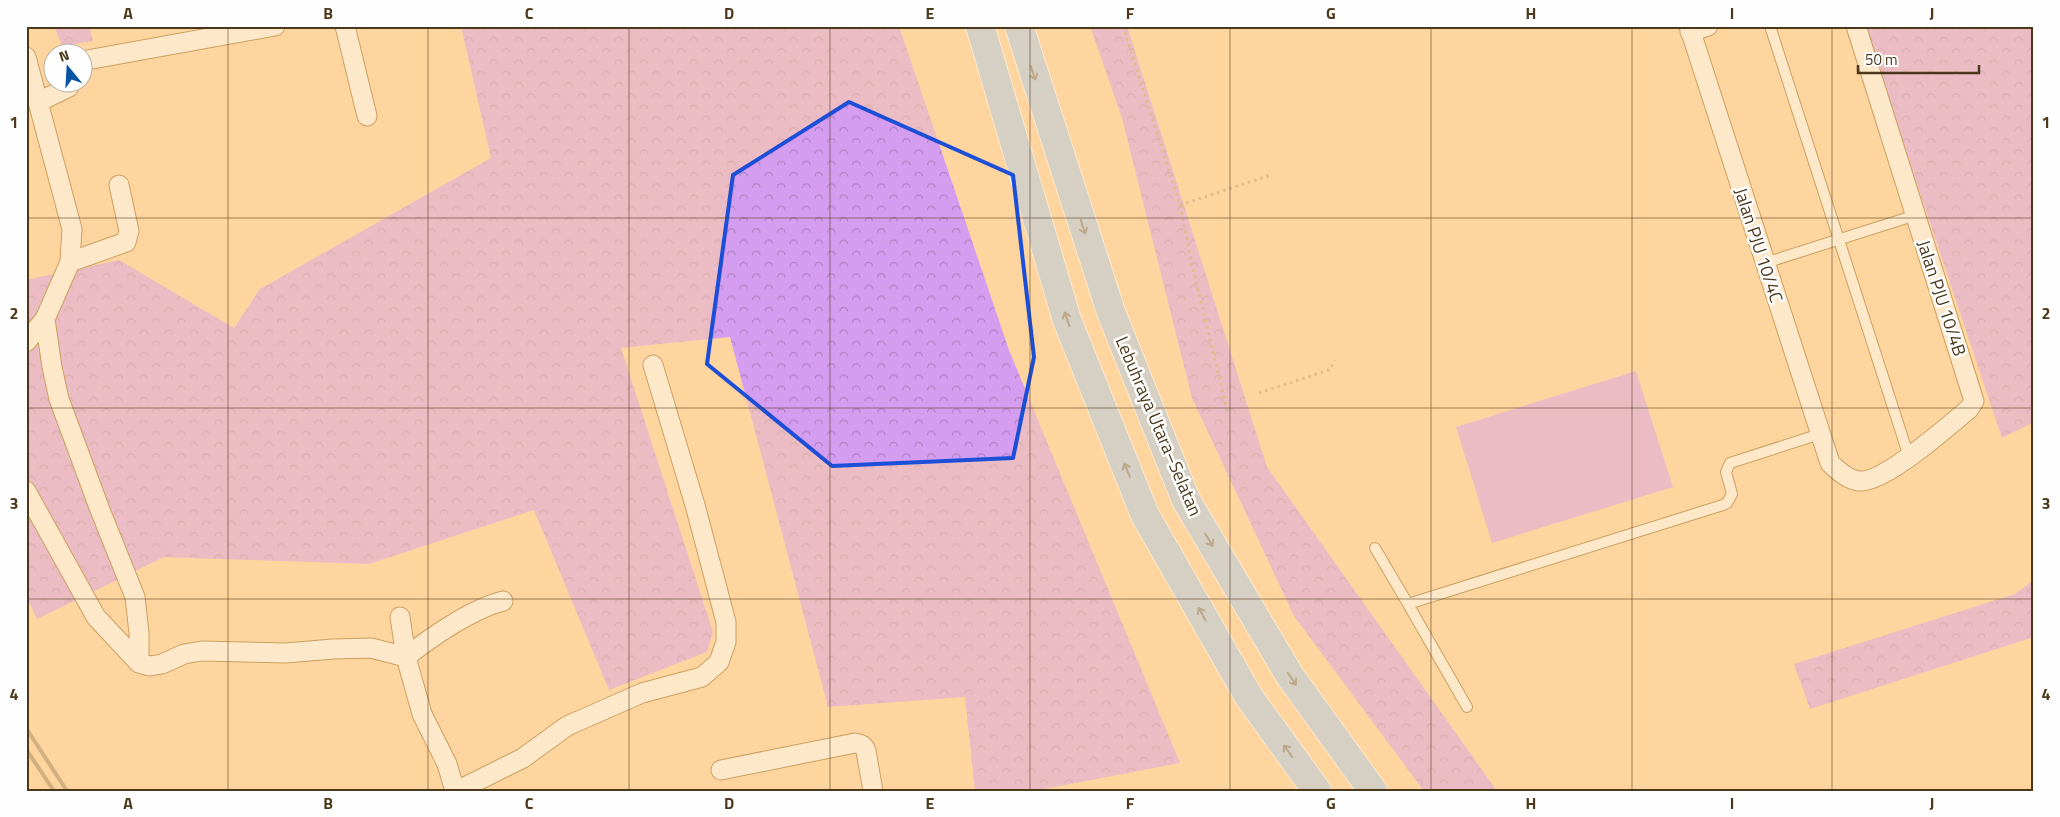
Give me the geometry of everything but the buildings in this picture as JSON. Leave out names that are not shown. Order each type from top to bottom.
[{"type":"highway","points":[[980,26],[1067,320],[1145,514],[1249,697],[1317,791]]},
{"type":"highway","name":"Lebuhraya Utara–Selatan","points":[[1019,26],[1111,312],[1186,500],[1290,676],[1373,791]]},
{"type":"street","points":[[92,59],[211,32],[275,26]]},
{"type":"street","points":[[345,26],[366,116]]},
{"type":"street","points":[[1689,29],[1708,26]]},
{"type":"street","name":"Jalan PJU 10/4B","points":[[1830,463],[1841,474],[1860,482],[1880,476],[1909,457],[1969,409],[1974,401],[1856,26]]},
{"type":"street","name":"Jalan PJU 10/4C","points":[[1689,29],[1830,463]]},
{"type":"street","points":[[26,57],[72,229],[70,262],[45,319],[26,342]]},
{"type":"street","points":[[38,102],[59,92]]},
{"type":"street","points":[[70,262],[126,242],[129,231],[119,185]]},
{"type":"street","points":[[45,319],[59,399],[135,597],[139,633],[139,664]]},
{"type":"street","points":[[400,617],[406,657],[422,714],[447,764],[456,791],[523,758],[567,726],[642,693],[702,677],[719,662],[726,642],[726,622],[695,505],[653,365]]},
{"type":"street","points":[[26,490],[96,617],[139,664],[150,666],[162,664],[184,654],[202,650],[286,653],[371,648],[406,657]]},
{"type":"street","points":[[406,657],[429,639],[456,623],[503,601]]},
{"type":"street","points":[[721,770],[855,743],[860,744],[866,751],[873,791]]},
{"type":"lane","points":[[1770,26],[1909,457]]},
{"type":"lane","points":[[1765,263],[1916,215]]},
{"type":"lane","points":[[1408,604],[1723,505],[1727,503],[1732,494],[1726,472],[1730,463],[1820,434]]},
{"type":"lane","points":[[1376,548],[1467,707]]},
{"type":"path","points":[[1123,26],[1180,205],[1191,260],[1228,414]]},
{"type":"path","points":[[1180,205],[1271,175]]},
{"type":"path","points":[[1259,393],[1329,370],[1335,360]]},
{"type":"highlighted area","points":[[849,102],[1013,175],[1034,357],[1013,458],[832,466],[707,364],[733,175]]},
{"type":"green space","points":[[54,26],[89,26],[93,41],[60,42]]},
{"type":"green space","points":[[461,26],[899,26],[1009,350],[1180,763],[1033,791],[975,791],[965,697],[828,707],[730,337],[621,348],[713,632],[707,652],[609,690],[534,510],[369,564],[164,557],[37,619],[26,595],[26,280],[119,260],[234,328],[260,289],[491,158]]},
{"type":"green space","points":[[1090,26],[1127,26],[1267,467],[1497,791],[1424,791],[1294,616],[1192,398],[1122,118]]},
{"type":"green space","points":[[1864,26],[2034,26],[2034,422],[2002,438]]},
{"type":"green space","points":[[1636,371],[1673,487],[1492,543],[1456,427]]},
{"type":"green space","points":[[2034,580],[2034,637],[1810,709],[1794,664],[2015,594]]},
{"type":"railway","points":[[26,728],[67,791]]},
{"type":"railway","points":[[26,749],[54,791]]}]
